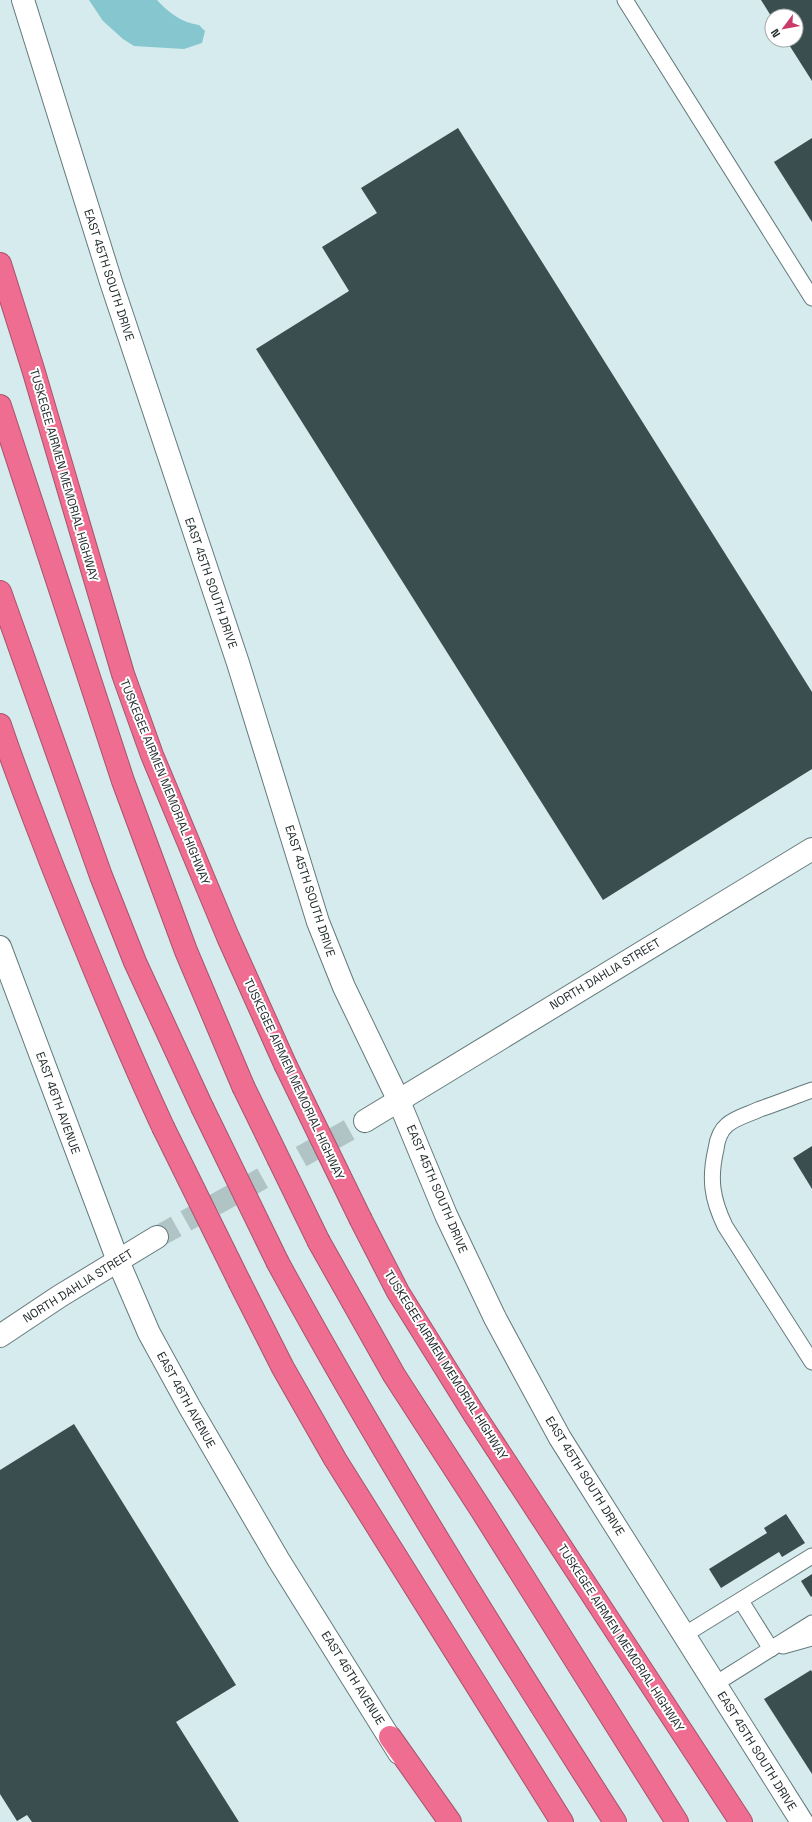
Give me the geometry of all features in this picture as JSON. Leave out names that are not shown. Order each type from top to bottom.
[{"type":"highway","name":"TUSKEGEE AIRMEN MEMORIAL HIGHWAY","points":[[0,264],[33,369],[125,682],[152,755],[228,937],[286,1064],[361,1220],[398,1292],[474,1414],[741,1822]]},
{"type":"highway","points":[[0,406],[123,781],[186,951],[243,1086],[319,1242],[394,1375],[482,1511],[677,1822]]},
{"type":"highway","points":[[0,592],[101,876],[135,962],[202,1108],[278,1263],[319,1339],[460,1575],[615,1822]]},
{"type":"highway","points":[[0,726],[19,782],[85,949],[163,1127],[283,1368],[335,1459],[435,1622],[562,1822]]},
{"type":"highway","points":[[390,1737],[450,1822]]},
{"type":"main road","name":"EAST 45TH SOUTH DRIVE","points":[[22,0],[114,289],[238,663],[318,922],[344,987],[420,1147],[446,1215],[495,1318],[560,1438],[802,1822]]},
{"type":"main road","name":"NORTH DAHLIA STREET","points":[[365,1121],[398,1099],[812,849]]},
{"type":"main road","name":"EAST 46TH AVENUE","points":[[0,947],[118,1261],[149,1333],[188,1406],[278,1559],[390,1737],[438,1822]]},
{"type":"main road","name":"NORTH DAHLIA STREET","points":[[0,1336],[157,1237]]},
{"type":"lane","points":[[625,0],[812,298]]},
{"type":"lane","points":[[812,1090],[751,1113],[727,1124],[722,1130],[717,1144],[711,1169],[712,1190],[716,1207],[725,1226],[812,1362]]},
{"type":"lane","points":[[684,1635],[812,1556]]},
{"type":"lane","points":[[741,1601],[771,1649]]},
{"type":"lane","points":[[715,1684],[812,1623]]},
{"type":"lane","points":[[771,1649],[812,1638]]},
{"type":"water","points":[[89,0],[157,0],[166,9],[181,19],[199,25],[205,31],[202,43],[184,49],[134,46],[123,39],[103,21]]},
{"type":"building","points":[[761,0],[812,0],[812,81],[791,48],[804,48],[804,8],[766,8]]},
{"type":"building","points":[[458,128],[812,692],[812,769],[603,900],[256,349],[349,291],[322,247],[377,213],[361,188]]},
{"type":"building","points":[[812,138],[812,222],[774,162]]},
{"type":"building","points":[[812,1146],[812,1189],[793,1158]]},
{"type":"building","points":[[74,1424],[236,1685],[176,1722],[239,1822],[32,1822],[27,1815],[17,1821],[0,1794],[0,1470]]},
{"type":"building","points":[[786,1514],[805,1543],[782,1557],[779,1552],[721,1588],[709,1569],[767,1533],[764,1528]]},
{"type":"building","points":[[812,1574],[812,1596],[811,1597],[801,1581]]},
{"type":"building","points":[[811,1670],[812,1672],[812,1774],[764,1699]]},
{"type":"tunnel","points":[[157,1237],[365,1121]]}]
